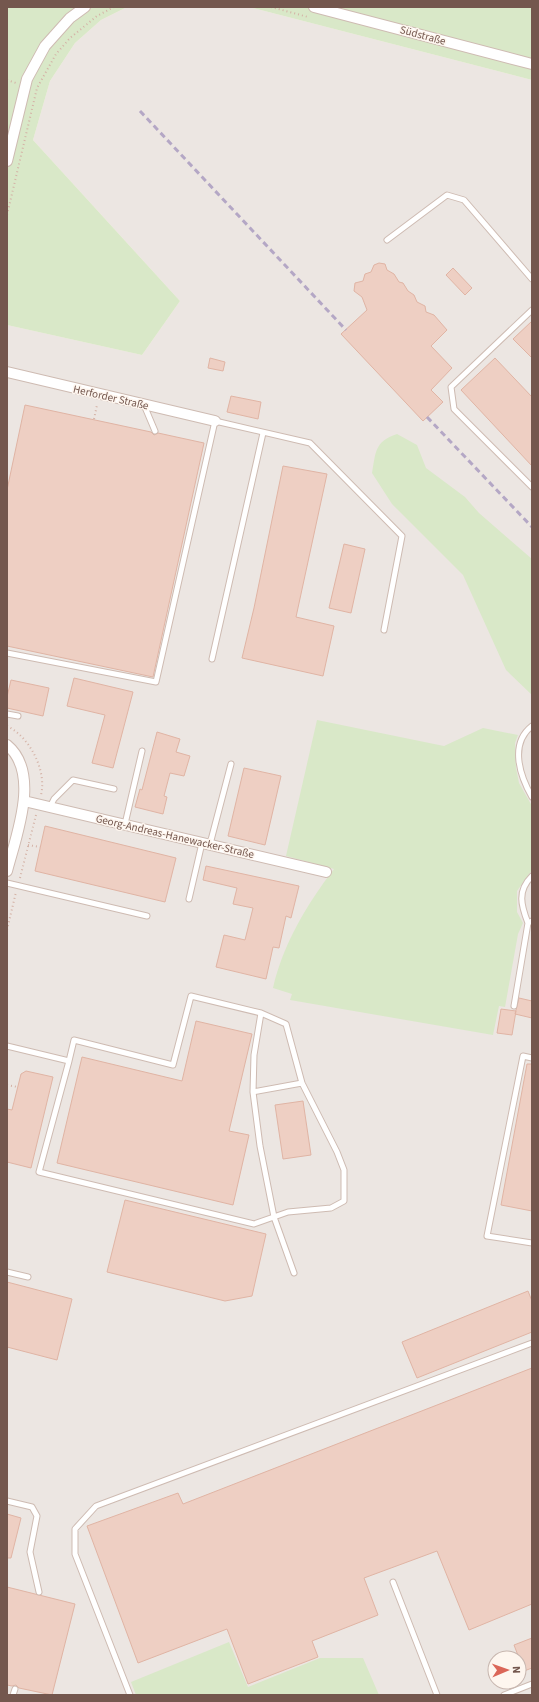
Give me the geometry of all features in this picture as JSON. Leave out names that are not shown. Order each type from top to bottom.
[{"type":"street","points":[[7,161],[27,79],[45,46],[70,18],[86,7]]},
{"type":"street","name":"Südstraße","points":[[314,7],[532,64]]},
{"type":"street","name":"Herforder Straße","points":[[7,372],[215,421]]},
{"type":"street","points":[[7,745],[13,750],[21,765],[24,781],[24,800],[7,871]]},
{"type":"street","name":"Georg-Andreas-Hanewacker-Straße","points":[[24,800],[326,872]]},
{"type":"lane","points":[[387,240],[447,195],[464,200],[532,279]]},
{"type":"lane","points":[[532,310],[451,386],[454,409],[532,487]]},
{"type":"lane","points":[[144,405],[155,431]]},
{"type":"lane","points":[[7,653],[156,682],[215,421],[310,443],[402,536],[384,630]]},
{"type":"lane","points":[[212,659],[263,433]]},
{"type":"lane","points":[[7,714],[18,716]]},
{"type":"lane","points":[[532,726],[525,731],[518,751],[519,767],[525,785],[532,797]]},
{"type":"lane","points":[[125,824],[142,751]]},
{"type":"lane","points":[[189,899],[231,764]]},
{"type":"lane","points":[[50,807],[54,799],[73,780],[114,789]]},
{"type":"lane","points":[[514,1006],[530,922],[523,909],[521,892],[532,876]]},
{"type":"lane","points":[[7,883],[147,916]]},
{"type":"lane","points":[[191,996],[261,1014],[286,1024],[302,1083],[337,1152],[344,1170],[344,1201],[332,1208],[288,1212],[254,1224],[39,1172],[69,1061],[74,1040],[173,1064],[191,996]]},
{"type":"lane","points":[[261,1014],[254,1055],[253,1092],[260,1146],[274,1217],[294,1273]]},
{"type":"lane","points":[[7,1046],[69,1061]]},
{"type":"lane","points":[[532,1058],[523,1056],[487,1236],[532,1243]]},
{"type":"lane","points":[[253,1092],[302,1083]]},
{"type":"lane","points":[[7,1272],[28,1277]]},
{"type":"lane","points":[[130,1695],[75,1554],[75,1529],[96,1506],[532,1343]]},
{"type":"lane","points":[[7,1501],[32,1506],[37,1516],[30,1552],[39,1592]]},
{"type":"lane","points":[[393,1582],[436,1695]]},
{"type":"lane","points":[[504,1695],[532,1684]]},
{"type":"lane","points":[[13,1695],[15,1689]]},
{"type":"path","points":[[7,215],[38,88],[56,54],[70,38],[97,16],[114,7]]},
{"type":"path","points":[[94,419],[100,394]]},
{"type":"path","points":[[28,845],[40,847]]},
{"type":"path","points":[[7,1085],[18,1087]]},
{"type":"shaded area","points":[[127,7],[249,7],[532,80],[532,1695],[7,1695],[7,325],[142,355],[180,301],[33,140],[50,81],[75,43],[101,20]]},
{"type":"green space","points":[[7,7],[127,7],[101,20],[75,43],[50,81],[33,140],[180,301],[142,355],[7,325]]},
{"type":"green space","points":[[249,7],[532,7],[532,80]]},
{"type":"green space","points":[[397,434],[417,445],[426,468],[465,497],[479,513],[532,559],[532,695],[506,670],[463,575],[392,504],[372,473],[377,449],[380,444],[389,437]]},
{"type":"green space","points":[[317,720],[444,746],[483,728],[518,735],[515,743],[516,768],[519,783],[532,806],[532,870],[517,891],[517,912],[523,923],[518,934],[505,1007],[499,1006],[493,1035],[290,1000],[292,994],[273,988],[283,956],[297,925],[314,896],[334,869],[286,856]]},
{"type":"green space","points":[[229,1642],[248,1687],[320,1658],[363,1658],[379,1695],[136,1695],[131,1682]]},
{"type":"building","points":[[379,263],[385,264],[387,270],[394,274],[399,282],[403,283],[408,291],[414,295],[417,302],[425,306],[426,312],[434,315],[447,330],[431,346],[452,368],[431,390],[443,402],[423,421],[341,334],[367,310],[362,297],[354,291],[355,283],[363,281],[365,274],[371,272],[374,265]]},
{"type":"building","points":[[453,268],[472,288],[465,295],[446,275]]},
{"type":"building","points":[[532,321],[532,358],[513,339]]},
{"type":"building","points":[[210,358],[225,362],[223,371],[208,368]]},
{"type":"building","points":[[495,358],[532,397],[532,466],[461,390]]},
{"type":"building","points":[[231,396],[261,402],[258,419],[227,412]]},
{"type":"building","points":[[25,405],[151,432],[154,435],[158,433],[204,443],[153,677],[7,646],[7,490]]},
{"type":"building","points":[[283,466],[327,474],[296,617],[334,626],[323,676],[242,658],[254,608]]},
{"type":"building","points":[[344,544],[365,549],[351,613],[329,608]]},
{"type":"building","points":[[74,678],[133,692],[113,768],[92,763],[105,715],[67,706]]},
{"type":"building","points":[[11,680],[49,688],[43,716],[7,708],[7,697]]},
{"type":"building","points":[[157,732],[180,739],[176,752],[190,756],[184,776],[170,773],[164,796],[167,797],[163,814],[135,807],[140,789],[142,790]]},
{"type":"building","points":[[244,768],[281,776],[265,845],[228,836]]},
{"type":"building","points":[[45,826],[176,858],[165,902],[35,871]]},
{"type":"building","points":[[206,866],[299,886],[291,918],[286,916],[279,948],[273,947],[266,979],[216,967],[224,935],[245,940],[253,908],[233,904],[237,888],[203,880]]},
{"type":"building","points":[[519,998],[532,1001],[532,1018],[515,1014]]},
{"type":"building","points":[[501,1009],[516,1011],[512,1035],[497,1033]]},
{"type":"building","points":[[196,1021],[252,1034],[229,1131],[249,1135],[233,1205],[57,1163],[82,1057],[182,1081]]},
{"type":"building","points":[[527,1064],[532,1064],[532,1211],[501,1205]]},
{"type":"building","points":[[26,1071],[53,1077],[31,1168],[7,1162],[7,1109],[12,1110],[21,1074]]},
{"type":"building","points":[[303,1101],[311,1155],[283,1159],[275,1105]]},
{"type":"building","points":[[125,1200],[266,1234],[252,1296],[225,1301],[107,1272]]},
{"type":"building","points":[[7,1282],[72,1299],[57,1360],[7,1347]]},
{"type":"building","points":[[528,1291],[532,1301],[532,1332],[417,1378],[402,1342]]},
{"type":"building","points":[[532,1368],[532,1604],[469,1630],[437,1551],[364,1578],[378,1615],[312,1641],[318,1657],[248,1684],[227,1629],[138,1663],[87,1526],[178,1493],[183,1504]]},
{"type":"building","points":[[7,1514],[21,1518],[11,1558],[7,1558]]},
{"type":"building","points":[[7,1587],[75,1604],[52,1695],[19,1688],[16,1685],[7,1685]]},
{"type":"building","points":[[532,1638],[532,1668],[527,1670],[527,1650],[516,1650],[514,1645]]},
{"type":"railway","points":[[140,111],[346,330]]},
{"type":"railway","points":[[427,417],[532,527]]}]
